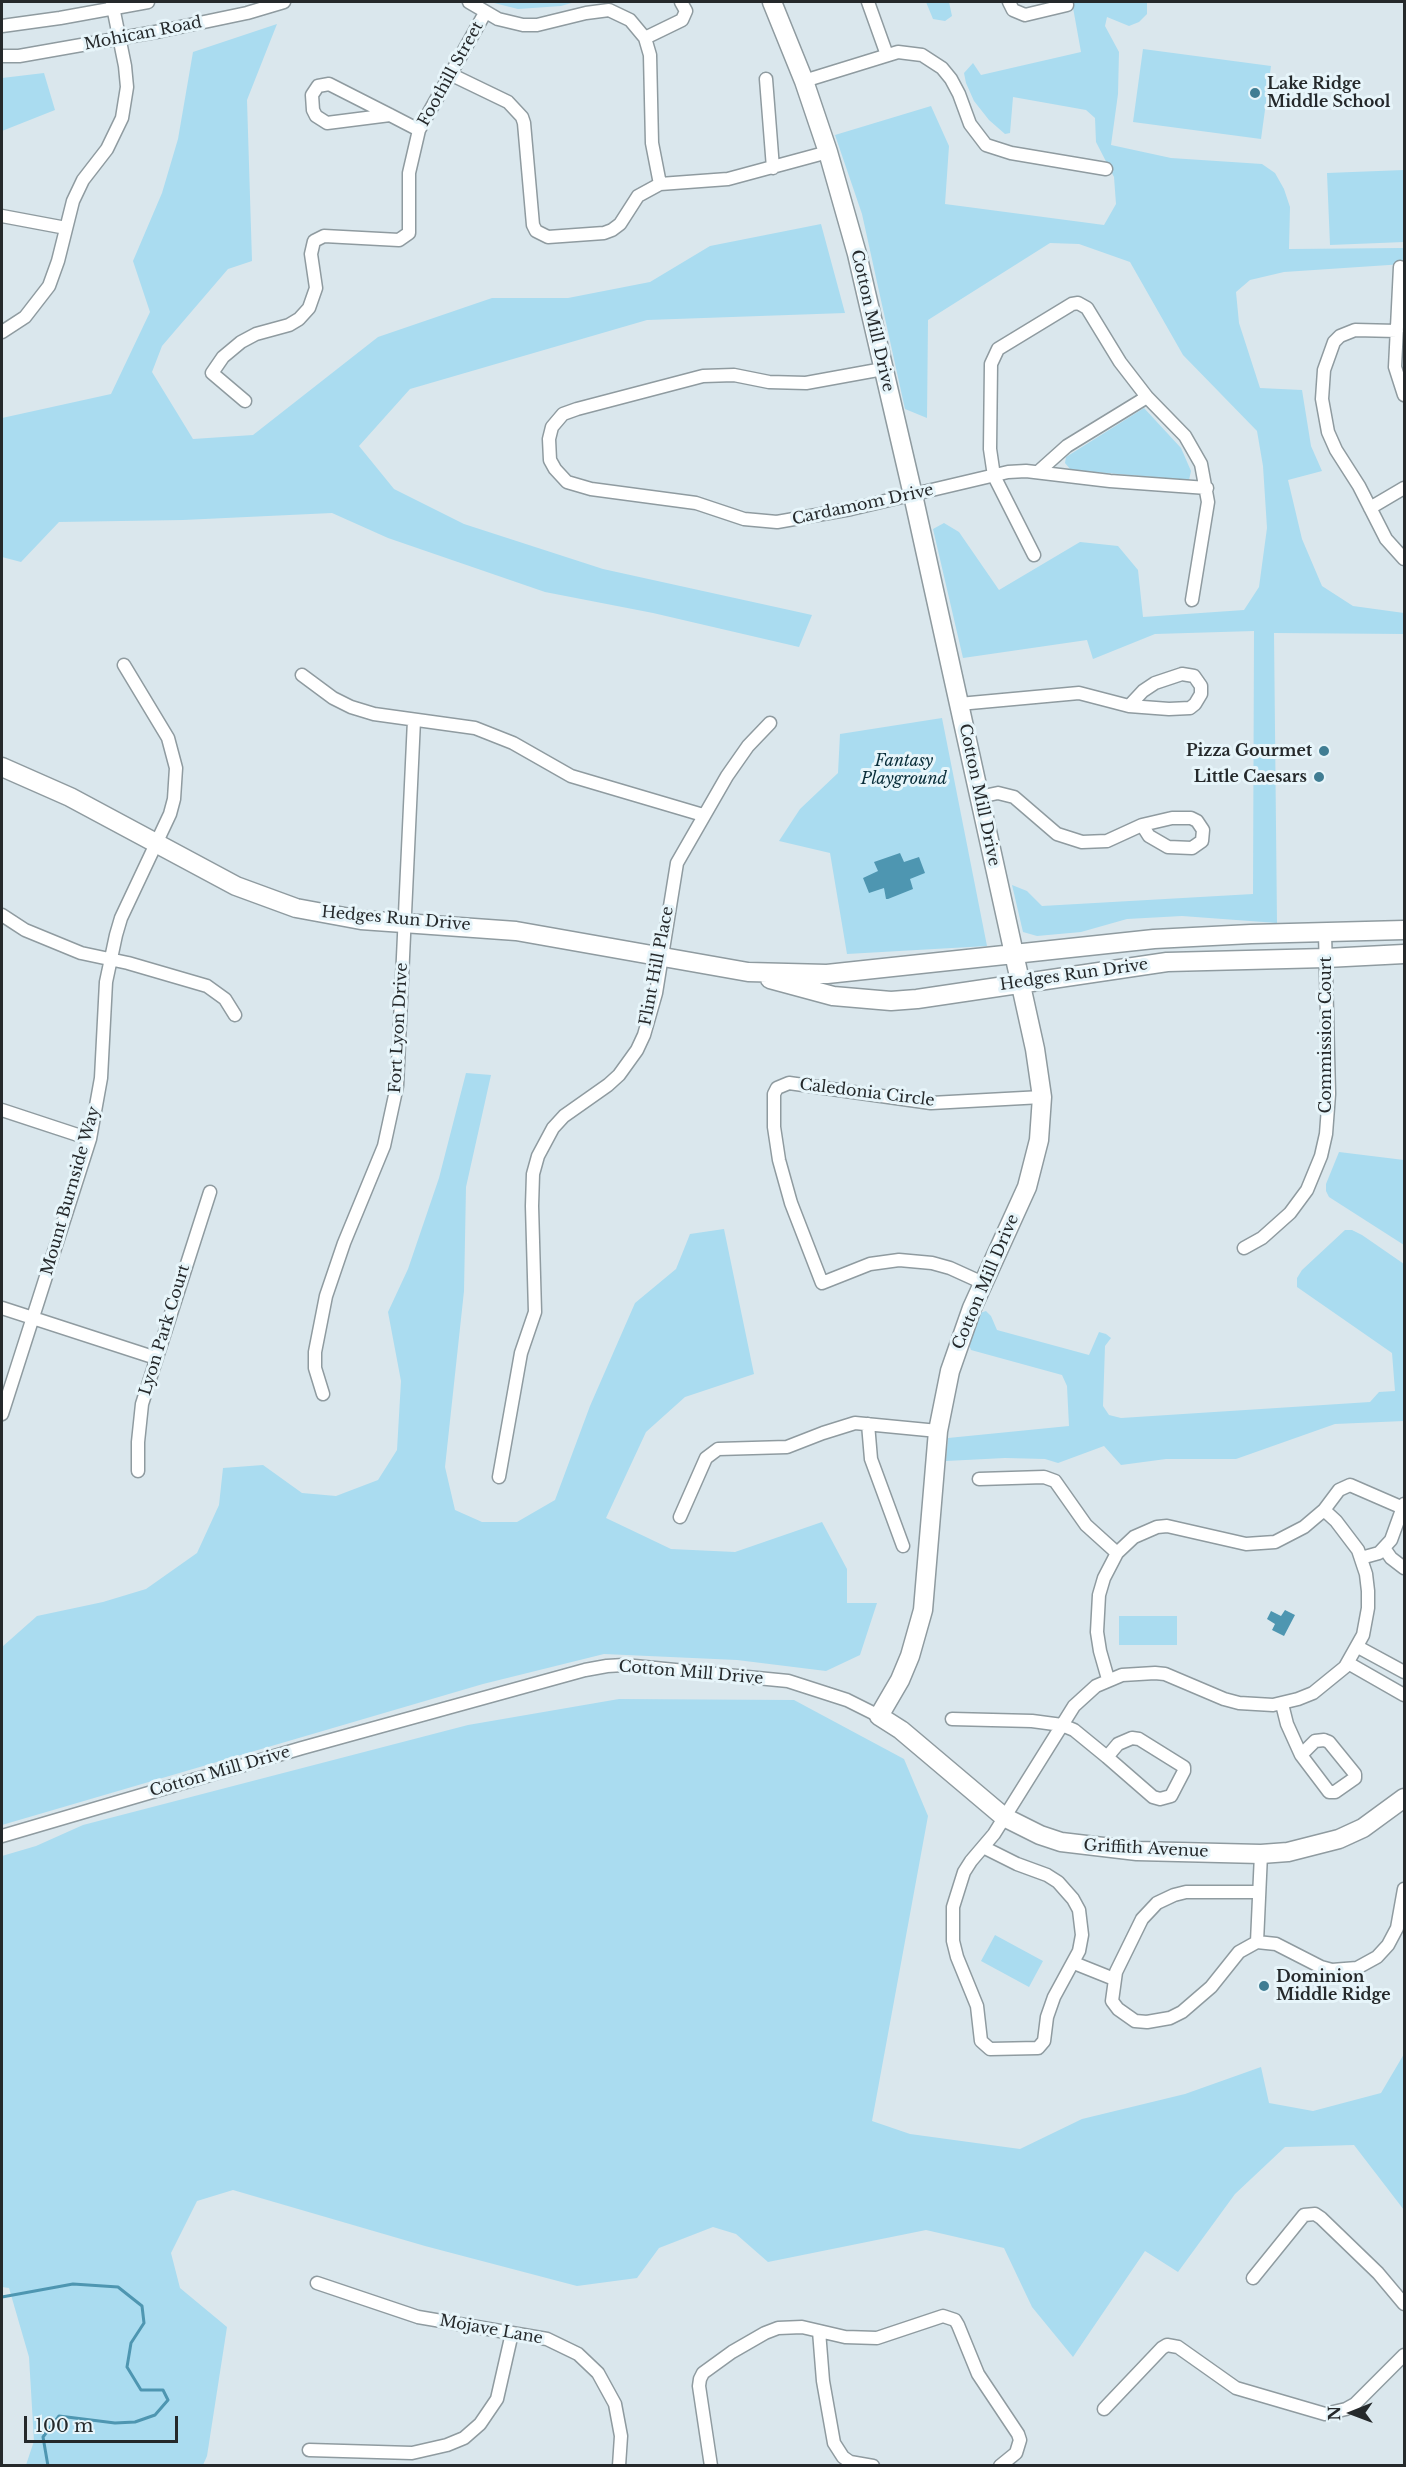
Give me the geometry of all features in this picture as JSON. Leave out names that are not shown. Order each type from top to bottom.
[{"type":"street","name":"Mohican Road","points":[[2,26],[60,18],[113,5],[148,2]]},
{"type":"street","name":"Mohican Road","points":[[2,56],[19,56],[120,39],[247,13],[284,2]]},
{"type":"street","points":[[469,2],[485,13],[509,23],[537,25],[609,10],[630,20],[645,38],[650,55],[652,143],[660,184]]},
{"type":"street","points":[[645,38],[682,20],[686,11],[681,2]]},
{"type":"street","name":"Cotton Mill Drive","points":[[2,1836],[302,1748],[585,1670],[607,1666],[635,1666],[788,1682],[847,1700],[879,1716],[900,1680],[910,1656],[923,1610],[938,1431],[952,1365],[982,1283],[1030,1178],[1039,1140],[1042,1097],[1037,1059],[857,254],[828,152],[804,81],[772,2]]},
{"type":"street","points":[[868,2],[887,55]]},
{"type":"street","points":[[1009,2],[1013,10],[1025,15],[1067,5]]},
{"type":"street","points":[[2,332],[25,317],[43,296],[58,261],[73,201],[83,180],[107,149],[122,118],[127,87],[113,5]]},
{"type":"street","name":"Foothill Street","points":[[245,401],[212,373],[223,357],[241,342],[272,328],[289,325],[304,315],[314,298],[316,288],[311,254],[314,242],[324,236],[399,240],[409,232],[409,173],[419,130],[485,13]]},
{"type":"street","points":[[804,81],[887,55],[909,52],[922,55],[942,69],[957,88],[969,124],[986,145],[1011,153],[1106,169]]},
{"type":"street","points":[[450,74],[508,102],[522,117],[533,225],[541,235],[548,237],[604,233],[612,230],[620,224],[638,196],[660,184],[728,179],[828,152]]},
{"type":"street","points":[[766,79],[773,168]]},
{"type":"street","points":[[390,115],[327,123],[316,116],[313,110],[312,95],[318,86],[329,84],[390,115],[419,130]]},
{"type":"street","points":[[2,216],[66,228]]},
{"type":"street","points":[[1400,267],[1395,367],[1404,395]]},
{"type":"street","points":[[1034,555],[993,476],[990,438],[991,364],[998,350],[1072,304],[1078,303],[1087,308],[1120,362],[1147,397],[1185,436],[1201,464],[1208,502],[1192,600]]},
{"type":"street","points":[[1397,331],[1355,330],[1340,336],[1329,354],[1323,376],[1322,399],[1328,432],[1386,539],[1404,559]]},
{"type":"street","name":"Cardamom Drive","points":[[883,369],[806,383],[769,382],[734,375],[702,376],[577,409],[563,414],[552,427],[549,439],[550,460],[567,482],[591,489],[696,503],[758,521],[796,520],[1008,472],[1038,472],[1110,481],[1207,488]]},
{"type":"street","points":[[1038,472],[1067,446],[1147,397]]},
{"type":"street","points":[[1370,508],[1404,489]]},
{"type":"street","name":"Mount Burnside Way","points":[[2,1414],[90,1139],[101,1078],[102,1018],[110,960],[121,918],[174,799],[176,783],[168,738],[124,665]]},
{"type":"street","points":[[959,704],[1079,693],[1129,706],[1160,709],[1190,708],[1199,700],[1201,686],[1198,680],[1188,674],[1167,678],[1143,691],[1129,706]]},
{"type":"street","points":[[302,675],[333,698],[351,707],[374,714],[475,728],[513,743],[571,776],[594,785],[703,815]]},
{"type":"street","name":"Fort Lyon Drive","points":[[323,1394],[315,1368],[315,1352],[326,1296],[344,1243],[384,1146],[398,1086],[414,720]]},
{"type":"street","name":"Flint Hill Place","points":[[498,1477],[521,1353],[535,1312],[532,1206],[533,1174],[538,1156],[553,1128],[564,1116],[608,1085],[630,1062],[644,1035],[656,993],[677,863],[703,815],[748,746],[770,723]]},
{"type":"street","name":"Hedges Run Drive","points":[[2,767],[70,797],[236,886],[296,908],[331,916],[516,931],[748,972],[833,996],[864,1000],[917,999],[1120,968],[1194,960],[1404,954]]},
{"type":"street","points":[[979,797],[998,794],[1014,797],[1057,834],[1082,842],[1107,841],[1142,825]]},
{"type":"street","points":[[2,915],[25,930],[53,943],[207,986],[225,999],[235,1015]]},
{"type":"street","name":"Hedges Run Drive","points":[[748,972],[827,974],[1204,936],[1404,930]]},
{"type":"street","name":"Commission Court","points":[[1244,1248],[1262,1238],[1290,1213],[1307,1190],[1321,1156],[1326,1134],[1329,1094],[1325,933]]},
{"type":"street","points":[[1117,944],[1120,968]]},
{"type":"street","name":"Caledonia Circle","points":[[982,1283],[941,1266],[899,1260],[870,1264],[822,1283],[791,1203],[781,1169],[774,1127],[774,1094],[777,1088],[789,1083],[930,1103],[1042,1097]]},
{"type":"street","points":[[2,1110],[90,1139]]},
{"type":"street","name":"Lyon Park Court","points":[[138,1471],[141,1414],[156,1358],[210,1192]]},
{"type":"street","points":[[2,1308],[156,1358]]},
{"type":"street","points":[[680,1517],[706,1458],[718,1449],[787,1448],[855,1423],[938,1431]]},
{"type":"street","points":[[868,1424],[871,1459],[903,1546]]},
{"type":"street","points":[[979,1479],[1044,1477],[1055,1481],[1086,1525],[1117,1553]]},
{"type":"street","points":[[1108,1679],[1100,1651],[1097,1613],[1104,1578],[1117,1553],[1124,1545],[1143,1532],[1167,1526],[1246,1544],[1275,1542],[1304,1527],[1324,1510],[1339,1490],[1350,1485],[1404,1506],[1391,1540],[1379,1552],[1361,1558]]},
{"type":"street","points":[[983,1847],[1017,1864],[1047,1875],[1065,1889],[1079,1910],[1082,1935],[1074,1963],[1054,1997],[1047,2017],[1042,2045],[1038,2048],[990,2049],[981,2041],[977,2006],[957,1957],[952,1924],[959,1885],[971,1861],[1004,1817],[1062,1725],[1084,1695],[1108,1679],[1139,1673],[1166,1674],[1224,1699],[1258,1705],[1282,1704],[1313,1693],[1333,1679],[1348,1663],[1363,1635],[1368,1608],[1368,1591],[1361,1558],[1349,1537],[1324,1510]]},
{"type":"street","points":[[1384,1548],[1391,1558],[1404,1568]]},
{"type":"street","points":[[1358,1647],[1404,1672]]},
{"type":"street","points":[[1348,1663],[1404,1695]]},
{"type":"street","points":[[1282,1704],[1287,1724],[1301,1755],[1329,1792],[1341,1790],[1355,1778],[1354,1770],[1329,1742],[1315,1741],[1301,1755]]},
{"type":"street","name":"Griffith Avenue","points":[[879,1716],[901,1730],[1004,1817],[1040,1835],[1061,1842],[1099,1848],[1261,1854],[1288,1852],[1339,1839],[1382,1816],[1404,1798]]},
{"type":"street","points":[[952,1719],[1032,1721],[1062,1725],[1074,1730],[1154,1797],[1160,1799],[1173,1793],[1184,1771],[1181,1763],[1139,1739],[1132,1738],[1118,1744],[1107,1757]]},
{"type":"street","points":[[1257,1942],[1261,1854]]},
{"type":"street","points":[[1259,1892],[1186,1892],[1165,1898],[1149,1910],[1142,1919],[1114,1979],[1113,2001],[1125,2016],[1134,2021],[1147,2022],[1170,2018],[1182,2012],[1200,1998],[1239,1952],[1257,1942],[1276,1944],[1321,1967],[1344,1971],[1357,1968],[1377,1957],[1401,1930],[1404,1889]]},
{"type":"street","points":[[1074,1963],[1114,1979]]},
{"type":"street","points":[[1253,2278],[1304,2215],[1315,2214],[1378,2273],[1404,2304]]},
{"type":"street","name":"Mojave Lane","points":[[317,2283],[418,2317],[539,2337],[563,2345],[578,2354],[598,2373],[609,2389],[620,2420],[619,2466]]},
{"type":"street","points":[[711,2466],[699,2386],[703,2373],[732,2352],[765,2332],[791,2326],[845,2337],[877,2338],[943,2316],[955,2320],[978,2374],[1018,2434],[1020,2440],[1016,2453],[1000,2466]]},
{"type":"street","points":[[819,2331],[823,2381],[834,2443],[843,2457],[850,2462],[873,2466]]},
{"type":"street","points":[[309,2450],[412,2453],[447,2445],[464,2438],[480,2424],[497,2399],[512,2333]]},
{"type":"street","points":[[1104,2409],[1167,2345],[1178,2347],[1236,2388],[1325,2414],[1346,2409],[1355,2404],[1404,2355]]},
{"type":"green space","points":[[490,2],[575,2],[561,6],[518,9]]},
{"type":"green space","points":[[926,2],[949,2],[952,16],[945,21],[933,19]]},
{"type":"green space","points":[[1072,2],[1147,2],[1147,14],[1139,22],[1129,26],[1107,17],[1105,26],[1119,52],[1118,94],[1111,145],[1171,158],[1262,164],[1275,173],[1290,207],[1289,249],[1404,248],[1404,264],[1284,272],[1250,280],[1236,292],[1239,323],[1260,388],[1302,390],[1311,446],[1322,471],[1288,480],[1302,539],[1322,586],[1353,606],[1404,613],[1404,634],[1274,633],[1277,923],[1182,916],[1127,919],[1081,932],[1037,936],[1023,932],[1012,885],[1027,891],[1042,906],[1253,894],[1254,631],[1155,634],[1093,659],[1087,640],[963,658],[933,529],[944,523],[959,532],[999,590],[1080,542],[1118,546],[1138,570],[1143,617],[1244,610],[1259,587],[1267,528],[1263,466],[1257,431],[1183,355],[1130,262],[1079,244],[1050,243],[928,320],[927,418],[905,409],[862,214],[835,135],[931,106],[949,146],[945,204],[1104,225],[1116,204],[1114,177],[1096,142],[1095,118],[1086,110],[1013,97],[1010,133],[1005,134],[989,120],[974,101],[964,73],[973,63],[981,75],[1081,52]]},
{"type":"green space","points":[[277,24],[247,100],[252,261],[228,269],[162,346],[152,372],[193,439],[253,435],[378,337],[492,298],[568,298],[650,282],[710,246],[821,224],[845,313],[647,320],[410,389],[359,446],[394,489],[464,524],[603,569],[812,615],[799,647],[653,613],[545,592],[388,538],[332,513],[183,520],[59,522],[21,562],[2,557],[2,418],[111,394],[150,312],[133,261],[162,193],[178,139],[193,52]]},
{"type":"green space","points":[[1143,49],[1271,66],[1261,139],[1133,122]]},
{"type":"green space","points":[[44,73],[55,110],[2,131],[2,78]]},
{"type":"green space","points":[[1404,170],[1404,242],[1330,245],[1327,173]]},
{"type":"green space","points":[[1144,408],[1181,448],[1191,471],[1189,480],[1071,470],[1065,463],[1066,457]]},
{"type":"green space","name":"Fantasy Playground","points":[[942,718],[987,946],[847,954],[830,853],[779,841],[800,809],[838,773],[840,734]]},
{"type":"green space","points":[[466,1073],[491,1075],[466,1187],[464,1291],[445,1467],[455,1510],[482,1522],[517,1522],[555,1500],[590,1406],[635,1303],[676,1269],[690,1234],[724,1229],[754,1374],[685,1397],[646,1432],[606,1518],[671,1549],[735,1552],[822,1522],[847,1569],[847,1603],[877,1603],[860,1655],[826,1671],[737,1660],[604,1654],[483,1684],[2,1825],[2,1647],[37,1616],[103,1602],[146,1589],[197,1553],[219,1505],[223,1468],[263,1465],[302,1493],[336,1496],[378,1480],[397,1450],[401,1381],[388,1312],[408,1269],[439,1178]]},
{"type":"green space","points":[[1339,1152],[1404,1160],[1404,1245],[1329,1197],[1326,1184]]},
{"type":"green space","points":[[1345,1230],[1352,1230],[1362,1235],[1404,1264],[1404,1421],[1335,1424],[1236,1459],[1166,1459],[1121,1465],[1104,1446],[1058,1463],[1045,1459],[1005,1458],[946,1461],[948,1438],[1069,1426],[1067,1386],[1062,1375],[971,1350],[968,1342],[980,1313],[986,1311],[991,1316],[997,1330],[1089,1355],[1099,1332],[1106,1334],[1111,1338],[1105,1346],[1103,1406],[1109,1415],[1121,1418],[1370,1402],[1379,1392],[1395,1391],[1392,1353],[1297,1287],[1297,1278],[1302,1270]]},
{"type":"green space","points":[[1119,1616],[1177,1616],[1177,1645],[1119,1645]]},
{"type":"green space","points":[[619,1699],[794,1700],[904,1759],[928,1816],[872,2121],[910,2134],[1020,2149],[1082,2119],[1185,2094],[1261,2067],[1269,2103],[1313,2111],[1381,2093],[1404,2054],[1404,2210],[1354,2145],[1285,2147],[1235,2194],[1178,2272],[1145,2251],[1073,2357],[1032,2307],[1004,2248],[926,2230],[768,2262],[736,2234],[713,2227],[659,2248],[637,2278],[577,2286],[425,2246],[233,2190],[197,2201],[171,2253],[180,2288],[227,2327],[207,2456],[203,2465],[26,2465],[34,2441],[29,2357],[9,2288],[2,2287],[2,1856],[36,1846],[83,1825],[468,1725]]},
{"type":"green space","points":[[995,1935],[1043,1961],[1029,1987],[981,1961]]},
{"type":"shaded area","points":[[900,853],[904,862],[919,857],[925,873],[910,879],[913,889],[888,899],[886,899],[884,888],[869,893],[863,878],[878,871],[874,862]]},
{"type":"shaded area","points":[[1285,1610],[1295,1615],[1284,1636],[1272,1630],[1275,1624],[1267,1619],[1271,1611],[1281,1616]]},
{"type":"waterway","points":[[2,2297],[73,2284],[118,2287],[142,2306],[144,2323],[131,2343],[127,2367],[141,2390],[163,2390],[168,2400],[155,2415],[135,2422],[115,2423],[59,2416],[43,2437],[48,2466]]},
{"type":"place","name":"Lake Ridge Middle School","points":[[1255,93]]},
{"type":"place","name":"Pizza Gourmet","points":[[1324,751]]},
{"type":"place","name":"Little Caesars","points":[[1319,777]]},
{"type":"place","name":"Dominion Middle Ridge","points":[[1264,1986]]}]
